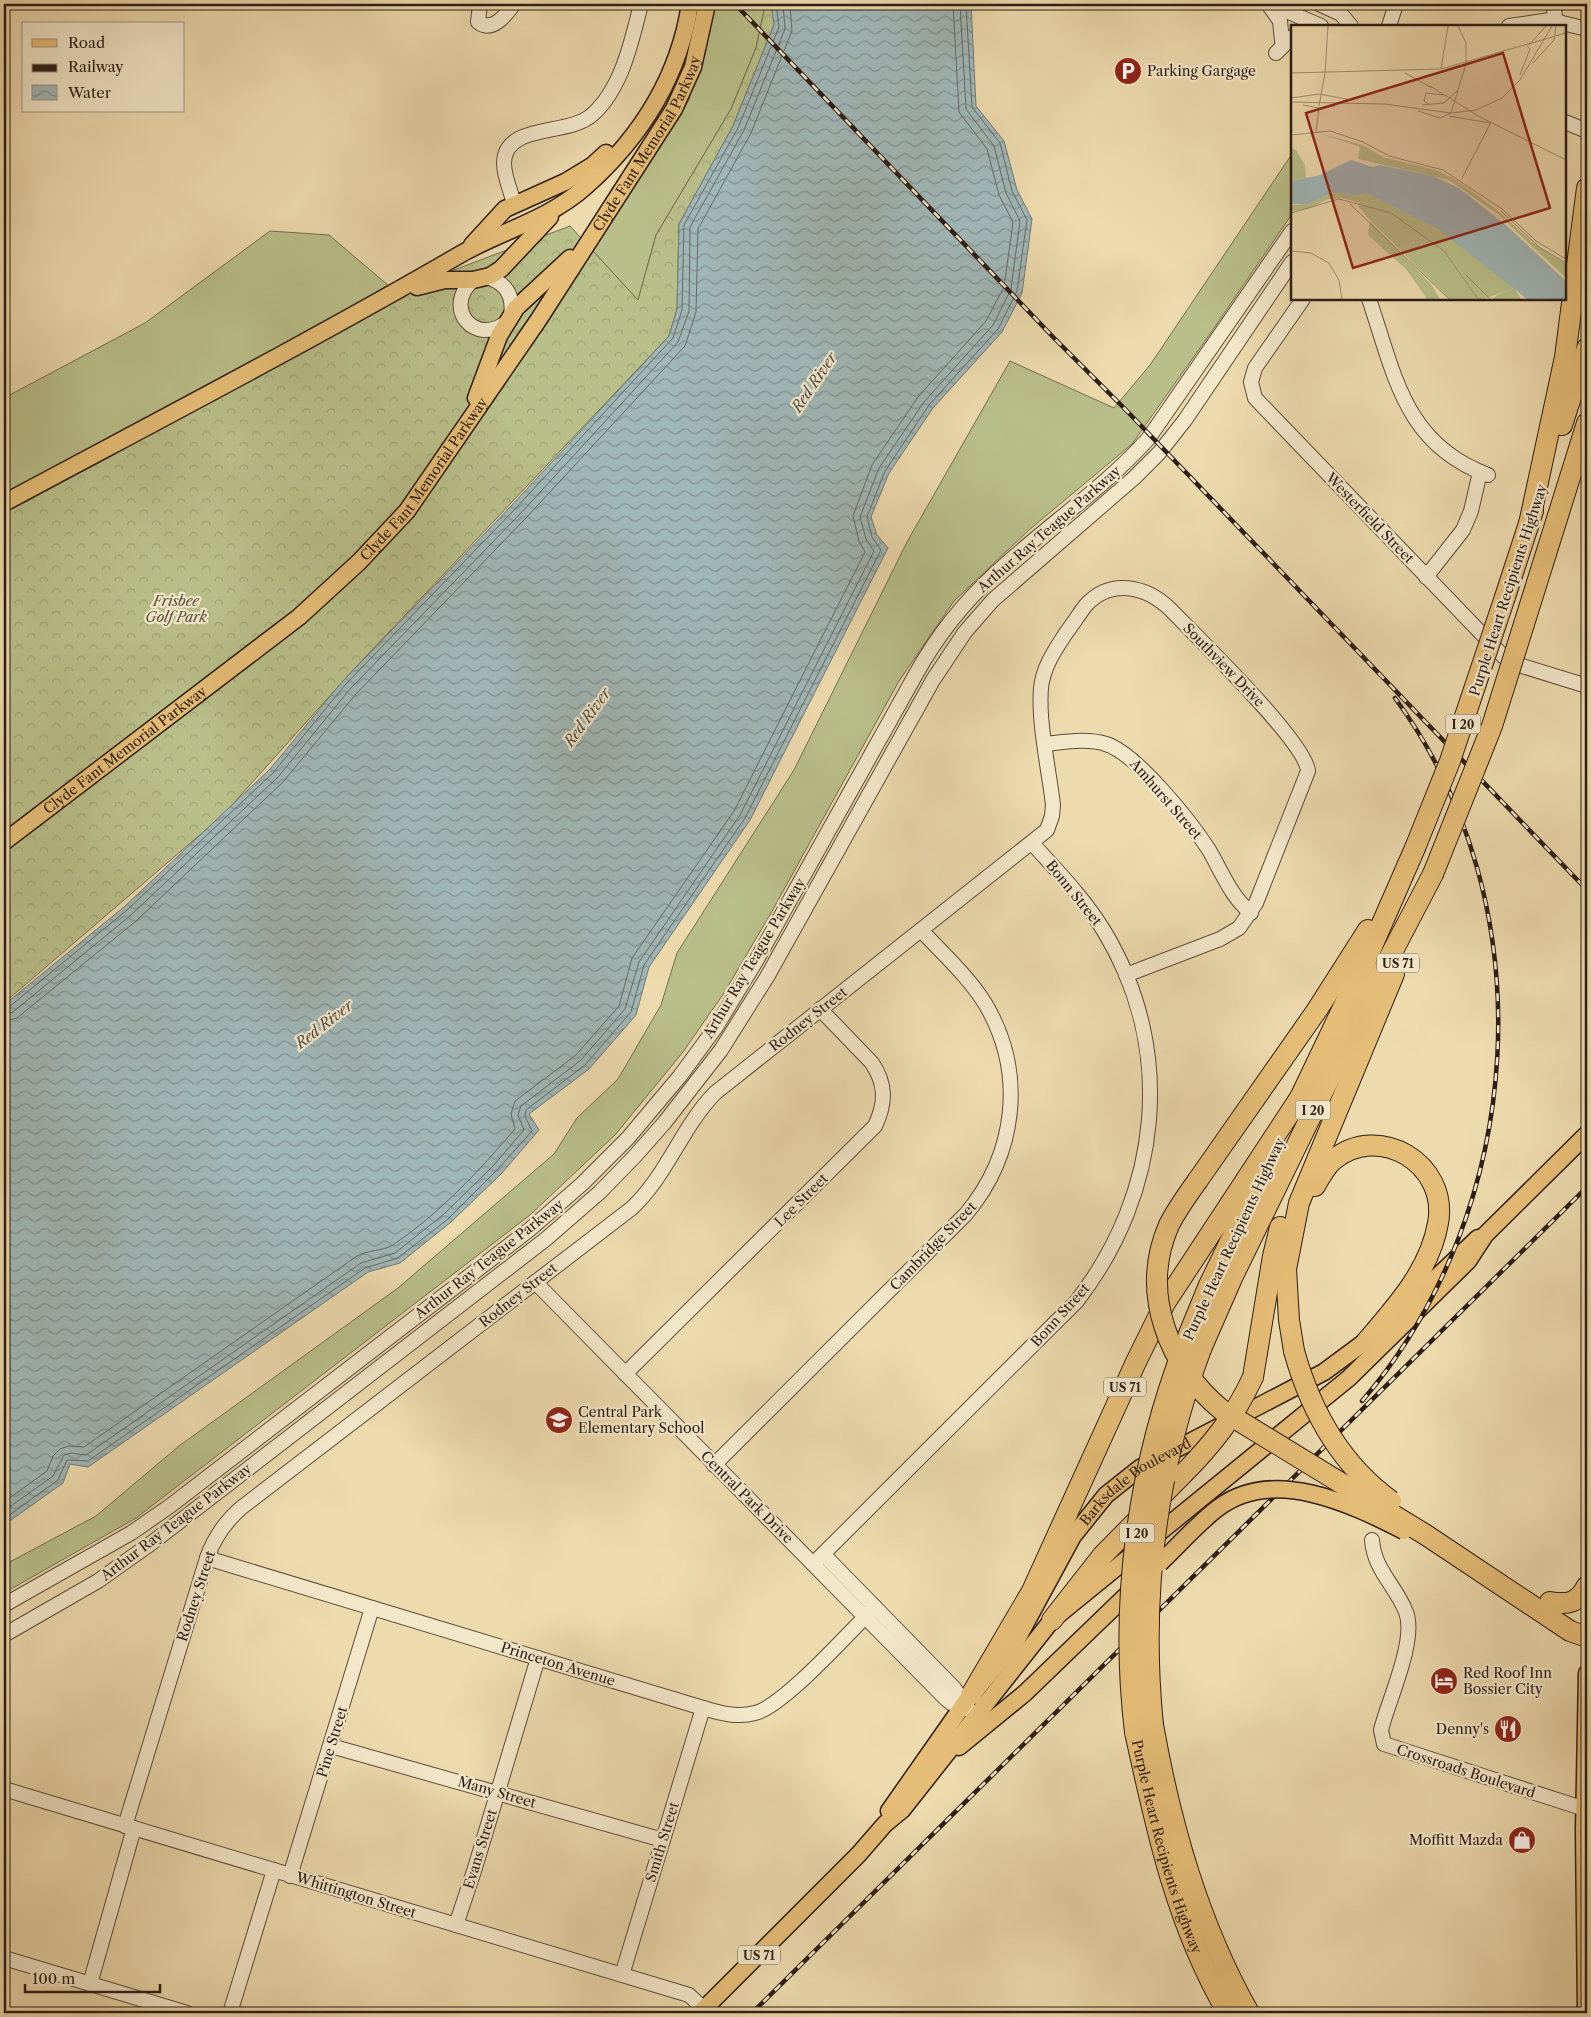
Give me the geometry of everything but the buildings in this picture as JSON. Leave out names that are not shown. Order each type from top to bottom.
[{"type":"highway","points":[[1529,524],[1565,357],[1587,188]]},
{"type":"highway","name":"Purple Heart Recipients Highway","points":[[1244,2012],[1189,1878],[1144,1728],[1148,1672],[1147,1630],[1154,1542],[1165,1470],[1185,1394],[1193,1345],[1209,1285],[1366,960],[1412,855],[1462,727],[1587,348]]},
{"type":"highway","name":"Purple Heart Recipients Highway","points":[[1193,1345],[1229,1286],[1343,1050],[1433,874],[1489,734],[1587,423]]},
{"type":"highway","points":[[1566,490],[1587,454]]},
{"type":"highway","points":[[1412,855],[1318,1010],[1198,1180],[1169,1226],[1160,1262],[1160,1308],[1166,1333],[1180,1364],[1204,1395],[1223,1411],[1429,1535],[1550,1602],[1581,1625],[1587,1632]]},
{"type":"highway","name":"US 71","points":[[1052,1620],[1103,1555],[1223,1431],[1236,1411],[1253,1377],[1273,1256],[1285,1208],[1299,1173],[1362,1050],[1433,874]]},
{"type":"highway","points":[[1362,1050],[1299,1203],[1286,1269],[1294,1351],[1316,1414],[1347,1461],[1429,1535],[1570,1631],[1587,1637]]},
{"type":"highway","name":"US 71","points":[[974,1710],[1032,1591],[1136,1362],[1162,1310],[1253,1166],[1302,1093]]},
{"type":"highway","points":[[1288,1300],[1310,1202],[1322,1172],[1333,1160],[1363,1146],[1381,1146],[1400,1151],[1416,1161],[1428,1173],[1436,1186],[1439,1198],[1438,1223],[1426,1259],[1416,1278],[1406,1294],[1366,1342]]},
{"type":"highway","points":[[1550,1602],[1572,1603],[1580,1598],[1587,1586]]},
{"type":"main road","name":"Clyde Fant Memorial Parkway","points":[[4,502],[396,292],[462,254],[564,204],[612,160],[648,116],[679,53],[690,4]]},
{"type":"main road","name":"Clyde Fant Memorial Parkway","points":[[4,842],[194,699],[322,598],[407,511],[443,460],[659,133],[686,84],[698,48],[707,4]]},
{"type":"main road","points":[[462,254],[474,244],[500,214],[514,204],[565,182],[593,165],[634,126],[660,95]]},
{"type":"main road","points":[[443,460],[483,383],[499,336],[509,319],[527,296],[565,264],[619,195]]},
{"type":"main road","points":[[396,292],[446,280],[479,279],[501,269],[531,235],[564,204]]},
{"type":"main road","name":"Barksdale Boulevard","points":[[885,1824],[893,1804],[1052,1620],[1349,1378],[1468,1261],[1485,1235],[1587,1134]]},
{"type":"main road","name":"Barksdale Boulevard","points":[[702,2011],[858,1855],[885,1824],[902,1810],[922,1784],[959,1747],[974,1710],[1015,1643],[1073,1536],[1106,1495],[1140,1468],[1324,1372],[1366,1342],[1408,1305],[1467,1246],[1485,1235]]},
{"type":"main road","points":[[974,1710],[1025,1693],[1218,1508],[1235,1498],[1269,1489],[1308,1493],[1354,1507],[1429,1535]]},
{"type":"main road","points":[[1586,2013],[1585,1809],[1587,1673]]},
{"type":"street","points":[[480,4],[478,22],[484,26],[490,26],[503,18],[514,4]]},
{"type":"street","points":[[514,204],[504,163],[506,151],[510,144],[520,137],[578,125],[594,114],[609,95],[621,71],[641,4]]},
{"type":"street","points":[[1269,4],[1319,25]]},
{"type":"street","points":[[1269,4],[1280,21],[1284,44]]},
{"type":"street","points":[[1319,4],[1341,14],[1350,25]]},
{"type":"street","points":[[1389,25],[1396,4]]},
{"type":"street","points":[[1553,4],[1556,21]]},
{"type":"street","points":[[1515,25],[1544,20],[1587,29]]},
{"type":"street","points":[[1566,122],[1587,131]]},
{"type":"street","name":"Arthur Ray Teague Parkway","points":[[4,1605],[131,1533],[195,1488],[529,1230],[571,1194],[620,1146],[680,1076],[727,1010],[918,669],[942,633],[991,577],[1121,466],[1148,439],[1291,232]]},
{"type":"street","name":"Arthur Ray Teague Parkway","points":[[4,1635],[98,1581],[146,1548],[546,1240],[587,1204],[635,1156],[697,1083],[747,1011],[933,680],[965,632],[1003,590],[1134,478],[1159,453],[1182,424],[1291,263]]},
{"type":"street","points":[[479,279],[499,282],[508,290],[512,302],[509,319],[501,327],[487,331],[471,326],[461,313],[461,296],[479,279]]},
{"type":"street","name":"Westerfield Street","points":[[1302,300],[1255,368],[1251,377],[1253,392],[1259,401],[1426,577],[1507,659],[1587,686]]},
{"type":"street","points":[[1368,300],[1400,388],[1414,418],[1441,450],[1462,464],[1484,474],[1463,530],[1426,577]]},
{"type":"street","name":"Southview Drive","points":[[1032,843],[1047,830],[1052,816],[1041,696],[1045,669],[1054,652],[1086,605],[1107,591],[1123,588],[1145,591],[1161,600],[1272,716],[1308,764],[1304,784],[1251,913],[1240,928],[1232,934],[1126,975]]},
{"type":"street","name":"Amhurst Street","points":[[1046,744],[1075,741],[1098,742],[1123,752],[1187,821],[1208,849],[1236,898],[1251,913]]},
{"type":"street","name":"Rodney Street","points":[[90,1984],[130,1827],[207,1558],[221,1529],[241,1508],[638,1202],[655,1182],[708,1100],[820,1009],[1032,843]]},
{"type":"street","name":"Bonn Street","points":[[818,1559],[1059,1320],[1088,1287],[1109,1254],[1136,1191],[1147,1149],[1150,1080],[1147,1052],[1134,996],[1126,975],[1104,932],[1086,904],[1032,843]]},
{"type":"street","name":"Cambridge Street","points":[[714,1465],[966,1214],[988,1184],[1002,1154],[1011,1101],[1007,1060],[1003,1044],[986,1005],[974,988],[920,930]]},
{"type":"street","name":"Lee Street","points":[[625,1374],[875,1126],[883,1105],[882,1082],[878,1073],[872,1063],[820,1009]]},
{"type":"street","name":"Central Park Drive","points":[[535,1282],[714,1465],[749,1504],[874,1607],[974,1710]]},
{"type":"street","name":"Crossroads Boulevard","points":[[1372,1540],[1375,1560],[1406,1613],[1409,1634],[1381,1730],[1384,1744],[1585,1809]]},
{"type":"street","name":"Princeton Avenue","points":[[207,1558],[703,1708],[737,1715],[757,1713],[782,1698],[874,1607]]},
{"type":"street","name":"Central Park Drive","points":[[818,1559],[864,1617],[946,1699],[974,1710]]},
{"type":"street","name":"Pine Street","points":[[290,1876],[372,1608]]},
{"type":"street","name":"Evans Street","points":[[456,1925],[538,1658]]},
{"type":"street","name":"Smith Street","points":[[622,1975],[703,1708]]},
{"type":"street","name":"Many Street","points":[[331,1746],[663,1840]]},
{"type":"street","name":"Whittington Street","points":[[4,1789],[689,1995],[702,2011]]},
{"type":"street","points":[[230,2013],[274,1870]]},
{"type":"street","points":[[4,1958],[187,2013]]},
{"type":"green space","points":[[712,4],[763,4],[764,11],[756,48],[731,109],[656,235],[638,301],[593,251],[689,100]]},
{"type":"green space","name":"Frisbee Golf Park","points":[[763,4],[772,4],[774,25],[733,126],[679,224],[677,309],[669,336],[354,669],[223,815],[4,1003],[4,507],[446,273],[570,226],[638,300],[656,235],[731,109],[756,48],[764,11]]},
{"type":"green space","points":[[1291,155],[1291,215],[1212,331],[1132,444],[1029,530],[954,601],[899,681],[771,913],[724,993],[683,1052],[615,1135],[530,1215],[136,1518],[4,1593],[4,1565],[96,1516],[179,1446],[398,1288],[554,1154],[577,1118],[618,1079],[661,1005],[677,953],[794,770],[907,542],[1010,361],[1114,408],[1150,365]]},
{"type":"green space","points":[[270,231],[329,235],[396,292],[4,496],[4,398],[145,323]]},
{"type":"water","name":"Red River","points":[[771,4],[971,4],[976,106],[1004,141],[1017,190],[1032,219],[1022,293],[1002,332],[933,408],[889,473],[871,517],[877,535],[888,548],[750,820],[649,967],[636,1015],[589,1069],[529,1114],[539,1130],[501,1174],[451,1222],[400,1263],[368,1272],[88,1467],[70,1464],[63,1483],[4,1525],[4,1005],[124,907],[270,769],[342,682],[511,506],[669,336],[677,309],[679,224],[733,126],[774,25]]},
{"type":"railway","points":[[735,4],[1054,338],[1124,408],[1587,890]]},
{"type":"railway","points":[[1362,1401],[1417,1324],[1458,1239],[1485,1149],[1497,1055],[1495,961],[1477,868],[1444,780],[1395,698]]},
{"type":"railway","points":[[752,2013],[1587,1187]]},
{"type":"place","name":"Parking Gargage","points":[[1128,71]]},
{"type":"place","name":"Central Park Elementary School","points":[[559,1420]]},
{"type":"place","name":"Red Roof Inn Bossier City","points":[[1444,1681]]},
{"type":"place","name":"Denny's","points":[[1508,1729]]},
{"type":"place","name":"Moffitt Mazda","points":[[1522,1840]]}]
